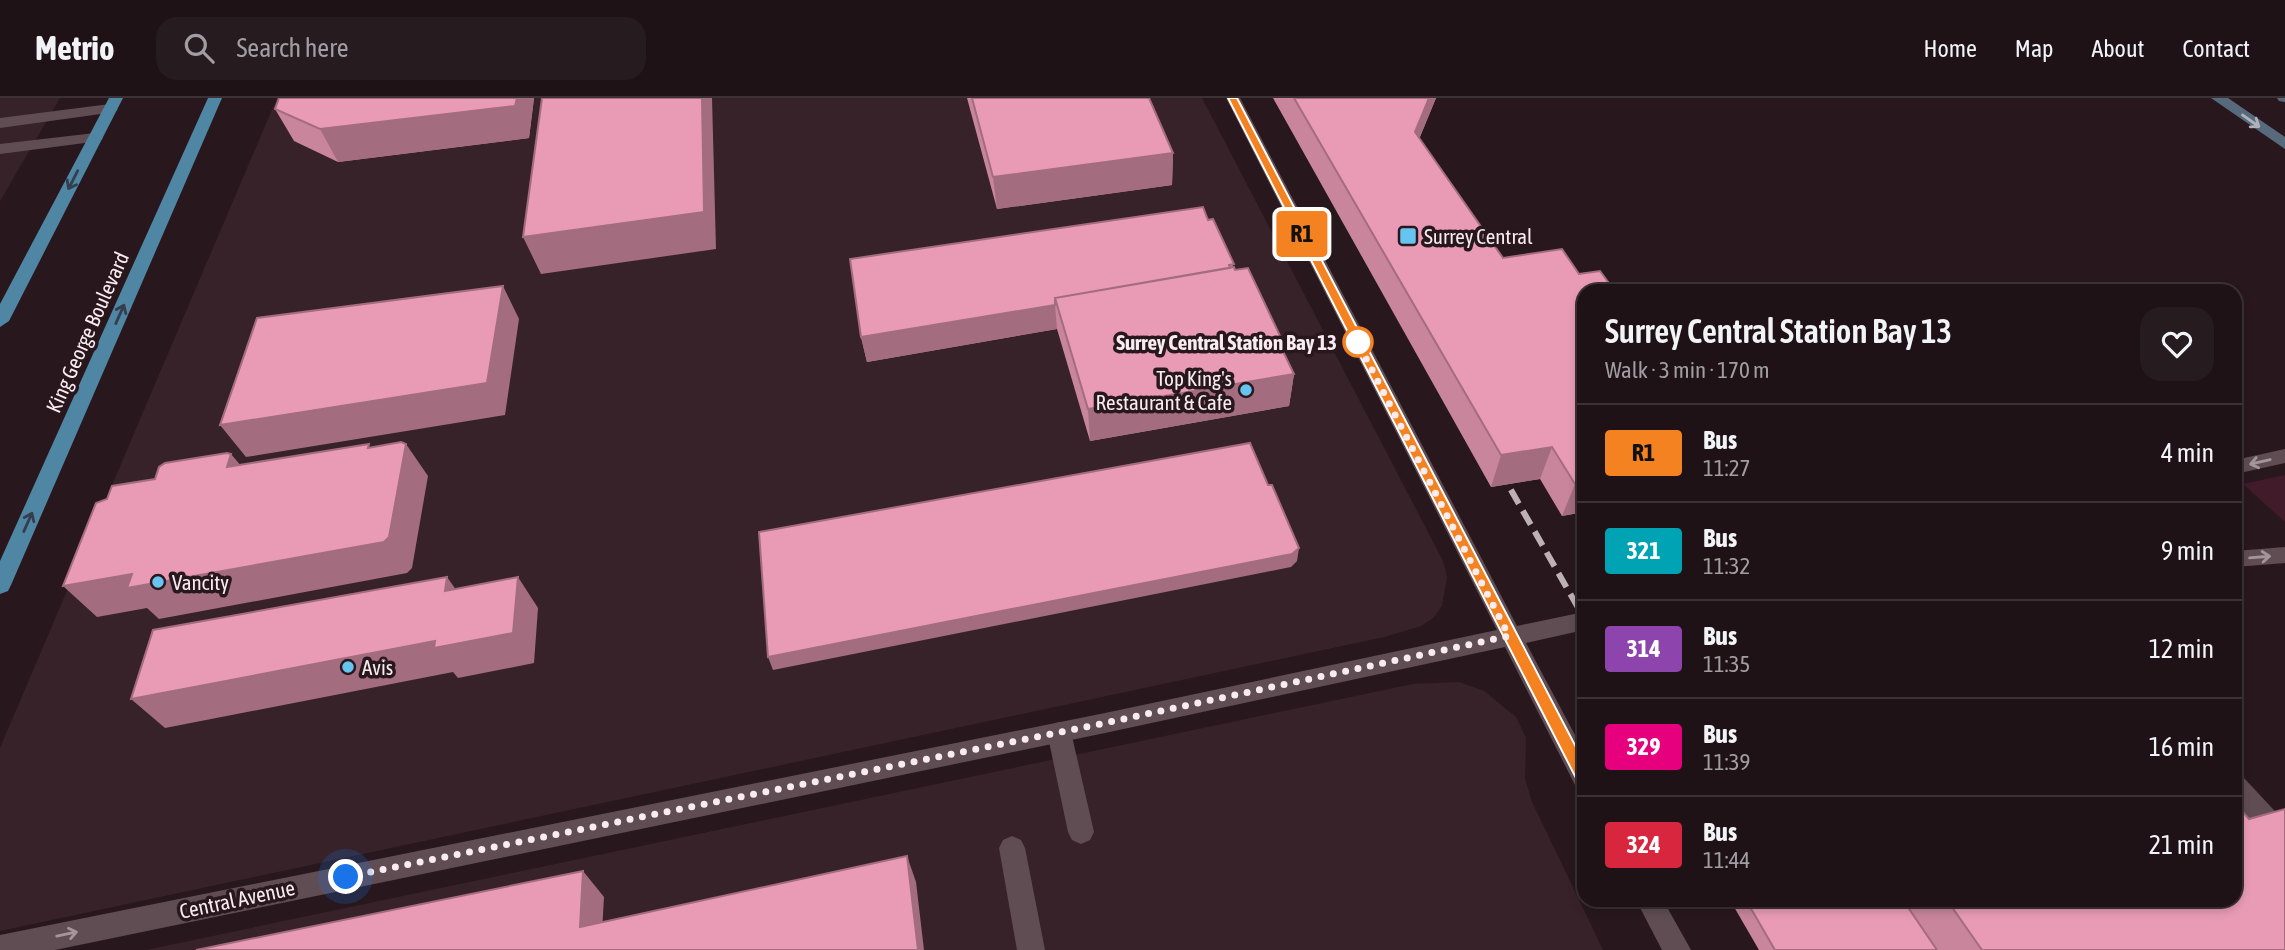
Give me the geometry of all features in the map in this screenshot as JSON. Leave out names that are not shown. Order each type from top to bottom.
[{"type":"main road","name":"King George Boulevard","points":[[0,585],[215,98]]},
{"type":"main road","points":[[2218,98],[2285,144]]},
{"type":"main road","points":[[0,321],[113,104]]},
{"type":"street","points":[[1233,98],[1577,764]]},
{"type":"street","points":[[0,122],[113,104]]},
{"type":"street","points":[[0,149],[95,138]]},
{"type":"street","points":[[2242,465],[2285,456]]},
{"type":"street","points":[[2242,558],[2285,555]]},
{"type":"street","name":"Central Avenue","points":[[0,948],[1059,732],[1577,622]]},
{"type":"street","points":[[1059,732],[1081,832]]},
{"type":"street","points":[[2242,794],[2285,841]]},
{"type":"street","points":[[1012,848],[1031,950]]},
{"type":"street","points":[[1653,907],[1676,950]]},
{"type":"shaded area","points":[[0,98],[60,98],[0,201]]},
{"type":"shaded area","points":[[277,98],[1202,98],[1443,561],[1447,577],[1442,606],[1433,618],[1421,626],[1384,637],[0,931],[0,748]]},
{"type":"shaded area","points":[[2285,475],[2285,522],[2243,484]]},
{"type":"shaded area","points":[[1459,682],[1484,691],[1516,717],[1526,738],[1525,779],[1532,802],[1577,896],[1577,907],[1582,907],[1603,950],[146,950],[1413,684]]},
{"type":"building","points":[[279,98],[517,98],[515,106],[320,129],[275,109]]},
{"type":"building","points":[[542,98],[702,98],[704,212],[523,237]]},
{"type":"building","points":[[972,98],[1149,98],[1173,153],[993,177]]},
{"type":"building","points":[[1294,98],[1429,98],[1415,132],[1503,258],[1562,249],[1579,274],[1600,271],[1610,284],[1577,284],[1577,484],[1552,447],[1501,455]]},
{"type":"building","points":[[1203,207],[1208,220],[1213,219],[1234,264],[1229,265],[1230,268],[1055,298],[1055,305],[861,337],[850,259]]},
{"type":"building","points":[[1234,267],[1235,270],[1248,268],[1282,340],[1278,341],[1294,374],[1088,409],[1055,298]]},
{"type":"building","points":[[503,286],[487,383],[220,425],[257,318]]},
{"type":"building","points":[[401,442],[406,444],[389,537],[384,542],[127,588],[132,574],[63,586],[96,503],[107,499],[112,486],[155,479],[159,467],[165,463],[227,453],[231,454],[227,467],[369,444],[368,448]]},
{"type":"building","points":[[1250,443],[1268,485],[1272,485],[1299,548],[1292,554],[768,657],[759,532]]},
{"type":"building","points":[[447,577],[445,591],[518,577],[513,633],[434,648],[435,641],[131,699],[153,630]]},
{"type":"building","points":[[2285,809],[2285,950],[1982,950],[1952,907],[2242,907],[2242,811],[2249,819]]},
{"type":"building","points":[[907,856],[918,950],[196,950],[583,871],[580,927]]},
{"type":"building","points":[[1750,907],[1908,907],[1937,950],[1775,950]]},
{"type":"railway","points":[[1499,469],[1577,606]]},
{"type":"bus line","name":"R1","points":[[1233,98],[1577,764]]},
{"type":"place","name":"Surrey Central","points":[[1408,236]]},
{"type":"place","name":"Surrey Central Station Bay 13","points":[[1358,342]]},
{"type":"place","name":"Top King's Restaurant & Cafe","points":[[1246,390]]},
{"type":"place","name":"Vancity","points":[[158,582]]},
{"type":"place","name":"Avis","points":[[348,667]]},
{"type":"route","points":[[346,877],[1105,723],[1509,636],[1355,337],[1358,342]]}]
